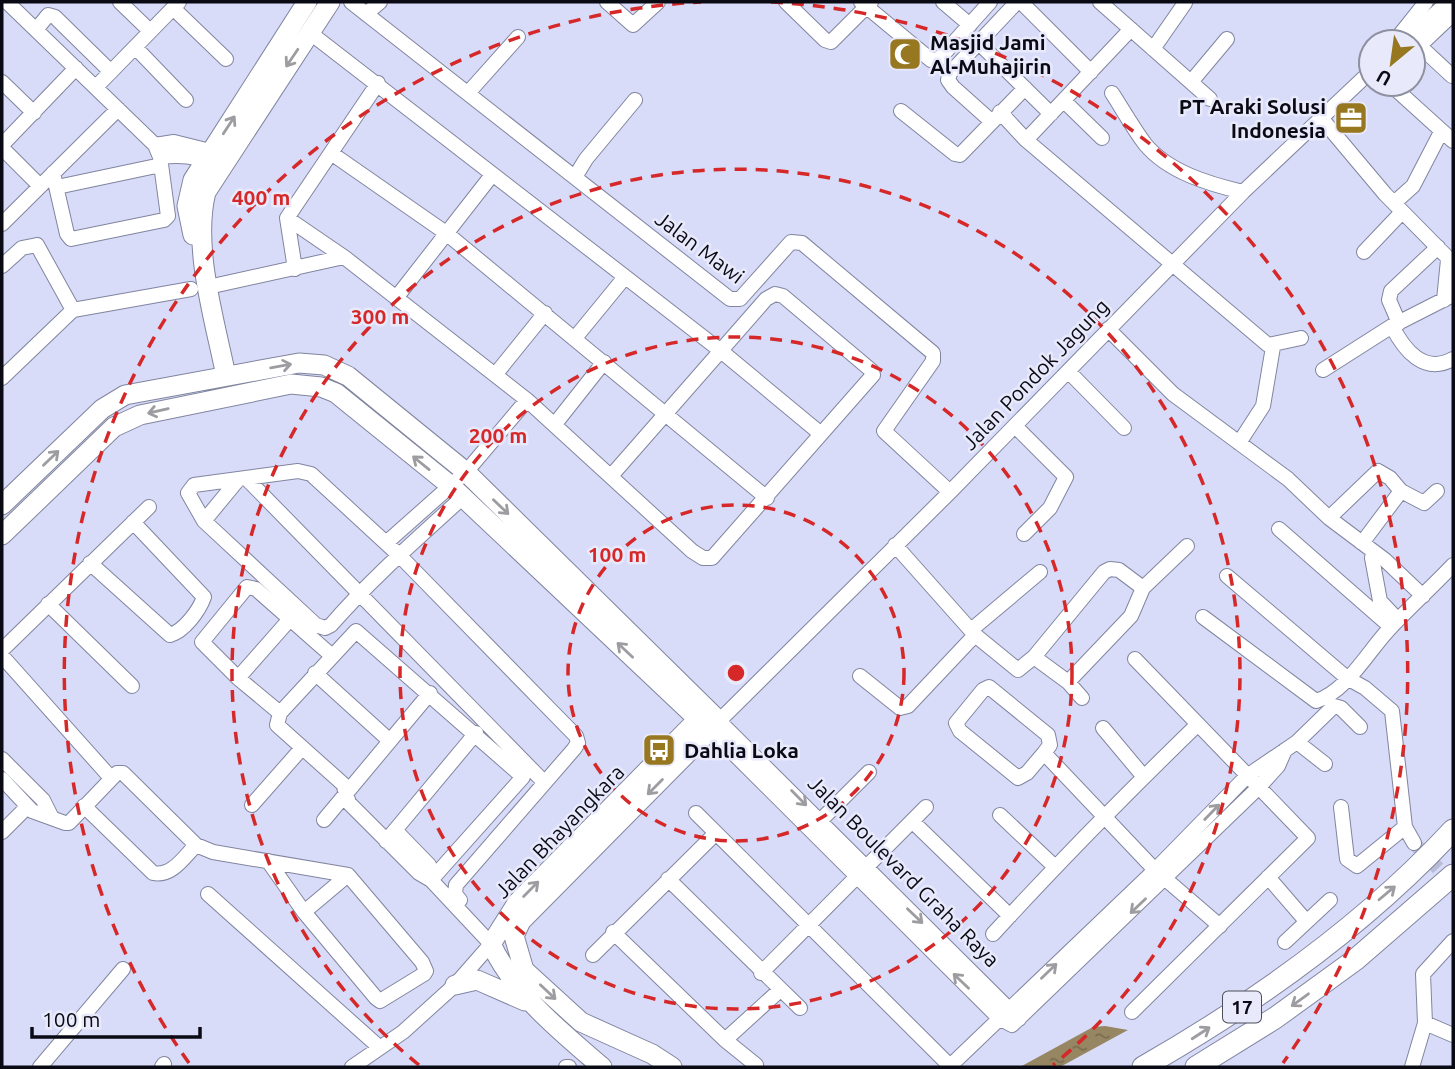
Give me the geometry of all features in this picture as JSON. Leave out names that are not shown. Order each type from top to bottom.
[{"type":"highway","name":"17","points":[[1143,1067],[1260,995],[1335,937],[1423,863],[1453,830]]},
{"type":"highway","name":"17","points":[[1196,1067],[1275,1018],[1355,960],[1453,875]]},
{"type":"main road","points":[[216,159],[307,2]]},
{"type":"main road","points":[[226,376],[201,282],[187,206],[193,180],[216,159],[330,2]]},
{"type":"main road","name":"Jalan Boulevard Graha Raya","points":[[2,505],[102,409],[125,395],[299,363],[336,370],[466,472],[713,718]]},
{"type":"main road","name":"Jalan Boulevard Graha Raya","points":[[2,535],[114,427],[140,415],[291,384],[321,387],[336,393],[456,492],[713,718]]},
{"type":"main road","name":"Jalan Bhayangkara","points":[[609,1037],[581,1022],[524,970],[514,936],[521,921],[713,718]]},
{"type":"main road","name":"Jalan Bhayangkara","points":[[491,944],[517,903],[713,718]]},
{"type":"main road","points":[[491,944],[508,975],[529,1003],[602,1067]]},
{"type":"main road","points":[[455,985],[477,980],[529,1003]]},
{"type":"main road","points":[[609,1037],[626,1053],[639,1058],[643,1067]]},
{"type":"main road","points":[[609,1037],[652,1054],[672,1067]]},
{"type":"street","points":[[7,2],[117,108],[159,156],[168,215],[165,219],[76,240],[66,234],[55,180]]},
{"type":"street","points":[[120,2],[150,32]]},
{"type":"street","name":"Jalan Mawi","points":[[351,2],[736,301],[791,242],[802,243],[933,353],[933,361],[884,431],[950,492]]},
{"type":"street","points":[[366,14],[380,2]]},
{"type":"street","points":[[607,2],[635,25],[658,2]]},
{"type":"street","points":[[786,2],[825,40],[831,42],[866,3],[932,60],[939,59],[990,2]]},
{"type":"street","points":[[943,2],[970,25]]},
{"type":"street","points":[[1091,72],[1019,2],[950,73],[948,80],[1026,140],[1273,347]]},
{"type":"street","points":[[1100,2],[1116,7],[1131,29],[1210,99]]},
{"type":"street","points":[[1405,28],[1426,2]]},
{"type":"street","points":[[1426,28],[1448,2]]},
{"type":"street","points":[[1153,49],[1185,3]]},
{"type":"street","points":[[96,88],[176,5],[226,60]]},
{"type":"street","points":[[1427,33],[1453,14]]},
{"type":"street","points":[[36,30],[48,15],[55,17],[111,72]]},
{"type":"street","points":[[1026,140],[1131,29]]},
{"type":"street","points":[[309,32],[721,351],[821,434]]},
{"type":"street","points":[[468,93],[518,37]]},
{"type":"street","points":[[1191,82],[1227,39]]},
{"type":"street","points":[[979,43],[1051,114]]},
{"type":"street","points":[[135,47],[187,100]]},
{"type":"street","points":[[1427,56],[1452,76]]},
{"type":"street","points":[[40,186],[2,147],[76,68]]},
{"type":"street","points":[[2,82],[33,113]]},
{"type":"street","points":[[295,269],[287,218],[378,83]]},
{"type":"street","name":"Jalan Pondok Jagung","points":[[713,718],[950,492],[1242,192],[1357,84]]},
{"type":"street","points":[[901,111],[955,154],[960,155],[1025,88]]},
{"type":"street","points":[[1112,93],[1147,146],[1176,168],[1212,185],[1242,192]]},
{"type":"street","points":[[1364,252],[1447,137],[1405,98]]},
{"type":"street","points":[[575,177],[586,159],[635,100]]},
{"type":"street","points":[[1064,101],[1102,138]]},
{"type":"street","points":[[55,180],[117,108]]},
{"type":"street","points":[[1322,118],[1398,207],[1451,261],[1449,298],[1396,325],[1323,370]]},
{"type":"street","points":[[331,153],[446,233],[667,412],[767,498]]},
{"type":"street","points":[[2,224],[40,186],[55,180],[159,156],[216,159]]},
{"type":"street","points":[[396,298],[492,175]]},
{"type":"street","points":[[287,218],[344,257],[527,400],[555,424],[611,476],[703,558],[712,558],[873,375],[870,369],[793,304],[783,296],[775,295],[766,299],[611,476]]},
{"type":"street","points":[[2,266],[22,248],[37,245],[73,310]]},
{"type":"street","points":[[1438,247],[1391,291],[1389,300],[1405,350],[1417,360],[1442,363],[1453,359]]},
{"type":"street","points":[[2,378],[73,310],[201,282],[295,269],[344,257]]},
{"type":"street","points":[[575,338],[625,276]]},
{"type":"street","points":[[495,375],[545,313]]},
{"type":"street","points":[[1108,329],[1172,394],[1288,479],[1329,518],[1368,547],[1423,596]]},
{"type":"street","points":[[1273,347],[1301,338]]},
{"type":"street","points":[[1239,443],[1263,406],[1273,347]]},
{"type":"street","points":[[555,424],[604,362]]},
{"type":"street","points":[[1068,371],[1124,428]]},
{"type":"street","points":[[460,900],[455,894],[456,885],[574,749],[578,743],[576,736],[399,555],[311,474],[299,471],[188,488],[204,521],[316,625],[325,628],[399,555],[456,492],[466,472],[527,400]]},
{"type":"street","points":[[1015,426],[1066,477],[1050,508],[1024,534]]},
{"type":"street","points":[[1329,518],[1378,471],[1390,478],[1401,491],[1423,503],[1437,491]]},
{"type":"street","points":[[204,521],[242,480]]},
{"type":"street","points":[[242,480],[359,593],[544,782]]},
{"type":"street","points":[[1368,547],[1401,491]]},
{"type":"street","points":[[386,543],[456,492]]},
{"type":"street","points":[[2,650],[149,507]]},
{"type":"street","points":[[90,563],[170,635],[176,633],[201,607],[204,597],[132,522]]},
{"type":"street","points":[[1279,529],[1394,623]]},
{"type":"street","points":[[895,545],[973,633],[1016,669],[1021,670],[1104,572],[1110,569],[1119,570],[1143,588]]},
{"type":"street","points":[[1068,682],[1131,616],[1143,588],[1188,546]]},
{"type":"street","points":[[1368,547],[1380,601],[1394,623]]},
{"type":"street","points":[[1203,617],[1316,701],[1327,698],[1394,623],[1453,565]]},
{"type":"street","points":[[860,676],[900,708],[908,706],[973,633],[1040,572]]},
{"type":"street","points":[[1227,576],[1347,678],[1365,688],[1392,711],[1405,827],[1414,843]]},
{"type":"street","points":[[280,712],[238,678],[202,642],[247,587],[256,589],[331,655]]},
{"type":"street","points":[[48,604],[132,686]]},
{"type":"street","points":[[238,678],[290,619]]},
{"type":"street","points":[[432,878],[523,777],[476,733],[356,631],[280,712],[277,725],[343,784],[349,803],[391,835],[412,857],[429,865],[432,878],[491,944]]},
{"type":"street","points":[[2,656],[111,778]]},
{"type":"street","points":[[1034,657],[1068,682],[1082,698]]},
{"type":"street","points":[[1132,1012],[1307,842],[1308,835],[1196,725],[1135,659]]},
{"type":"street","points":[[315,674],[390,741]]},
{"type":"street","points":[[989,687],[1048,735],[1050,746],[1044,753],[1027,773],[1018,778],[960,731],[956,723],[983,690],[989,687]]},
{"type":"street","points":[[324,820],[430,693]]},
{"type":"street","points":[[1160,875],[1247,775],[1297,742],[1334,706],[1341,708],[1360,727]]},
{"type":"street","name":"Jalan Boulevard Graha Raya","points":[[713,718],[821,820],[861,873]]},
{"type":"street","name":"Jalan Boulevard Graha Raya","points":[[713,718],[861,873],[1009,1015]]},
{"type":"street","points":[[993,934],[1054,866],[1106,818],[1196,725]]},
{"type":"street","points":[[1103,728],[1144,777]]},
{"type":"street","points":[[391,835],[476,733]]},
{"type":"street","points":[[1297,742],[1325,764]]},
{"type":"street","points":[[252,805],[302,748]]},
{"type":"street","points":[[696,813],[810,923],[950,1067],[1259,787],[1278,765],[1285,750]]},
{"type":"street","points":[[1044,753],[1160,875],[1220,926]]},
{"type":"street","points":[[2,760],[43,800],[52,818]]},
{"type":"street","points":[[821,820],[869,772]]},
{"type":"street","points":[[2,779],[27,807],[58,822],[69,823],[111,778],[123,773],[196,845],[213,852],[348,875],[422,962],[426,971],[424,974],[380,1001],[304,912],[268,862]]},
{"type":"street","points":[[84,806],[153,873],[162,875],[171,870],[196,845]]},
{"type":"street","points":[[2,832],[27,807]]},
{"type":"street","points":[[761,973],[926,807]]},
{"type":"street","points":[[1341,807],[1347,859],[1357,866],[1405,827]]},
{"type":"street","points":[[1000,815],[1054,866]]},
{"type":"street","points":[[913,822],[1010,916]]},
{"type":"street","points":[[593,955],[613,932],[716,833]]},
{"type":"street","points":[[304,912],[348,875]]},
{"type":"street","points":[[1268,877],[1306,921]]},
{"type":"street","points":[[668,879],[761,973],[800,1008]]},
{"type":"street","points":[[208,894],[379,1047]]},
{"type":"street","points":[[1285,943],[1330,900]]},
{"type":"street","points":[[613,932],[725,1040],[756,1065]]},
{"type":"street","points":[[1412,1067],[1425,1023],[1423,974],[1453,941]]},
{"type":"street","name":"Jalan Bhayangkara","points":[[352,1067],[403,1031],[455,985],[491,944]]},
{"type":"street","points":[[40,1067],[123,969]]},
{"type":"street","points":[[725,1040],[780,990]]},
{"type":"street","points":[[1425,1023],[1453,1035]]},
{"type":"water","points":[[1093,1027],[1128,1030],[1060,1067],[1020,1067]]},
{"type":"tunnel","points":[[1414,843],[1453,884]]},
{"type":"place","name":"Masjid Jami Al-Muhajirin","points":[[905,54]]},
{"type":"place","name":"PT Araki Solusi Indonesia","points":[[1351,118]]},
{"type":"place","name":"Dahlia Loka","points":[[659,750]]}]
